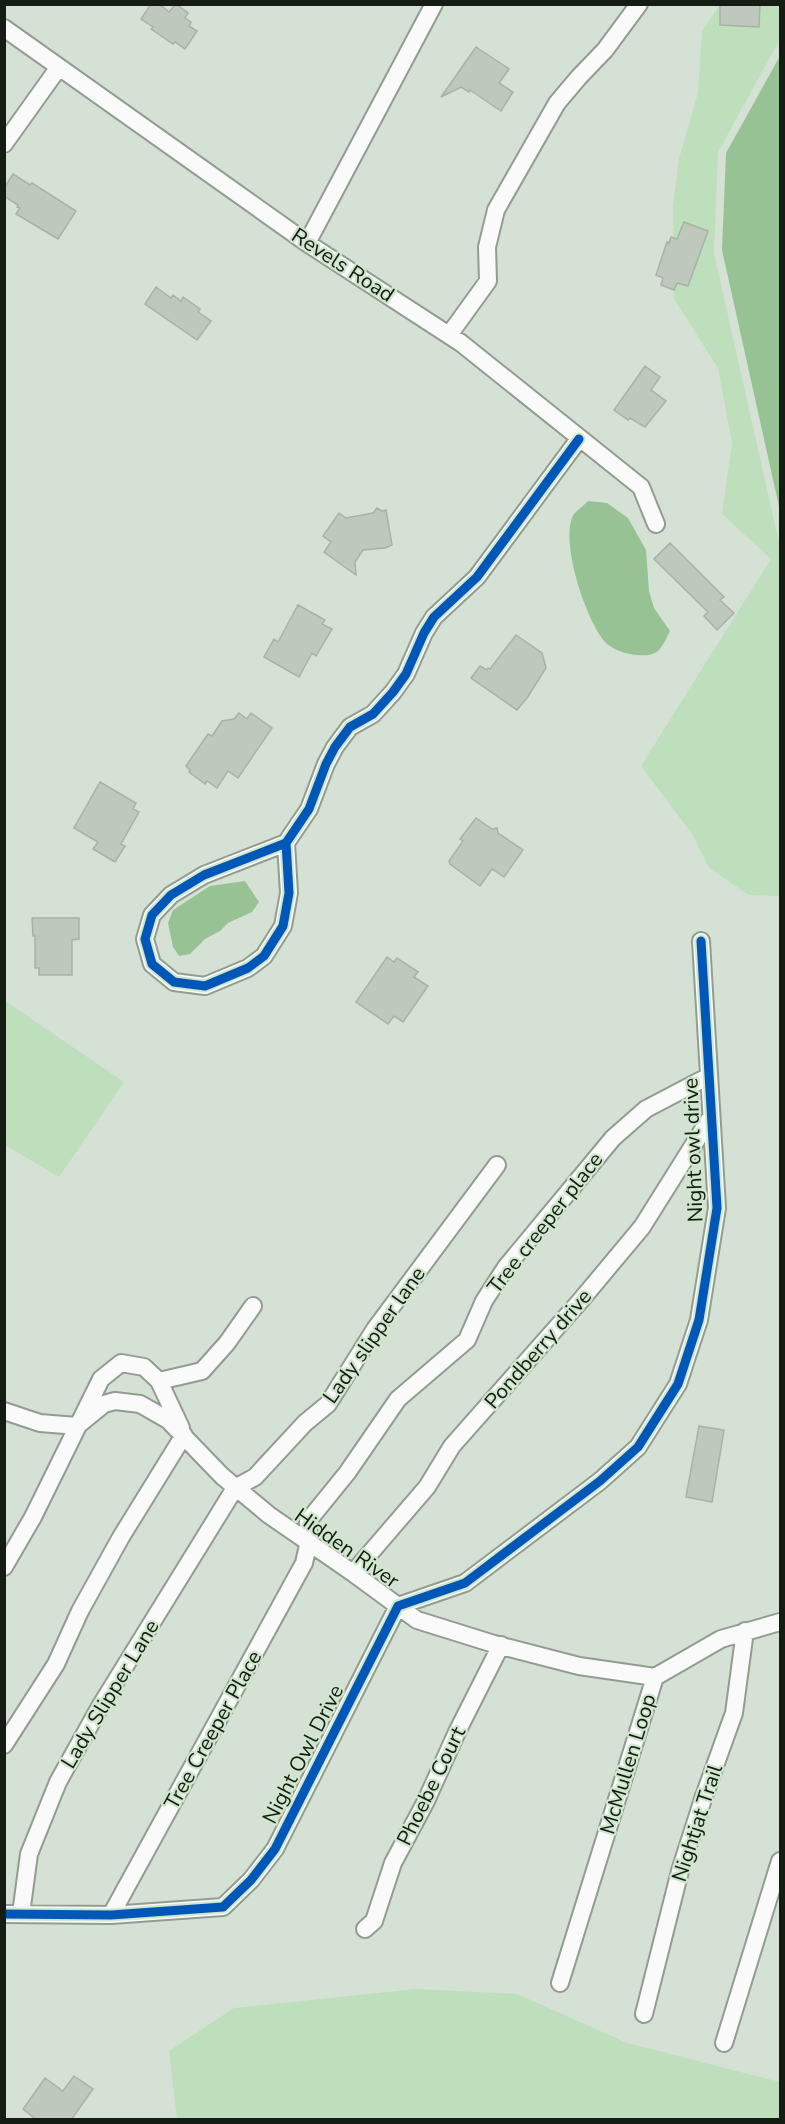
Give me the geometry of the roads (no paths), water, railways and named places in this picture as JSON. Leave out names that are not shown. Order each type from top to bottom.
[{"type":"street","points":[[307,243],[434,4]]},
{"type":"street","points":[[450,335],[488,281],[487,246],[496,210],[501,200],[557,103],[605,50],[639,4]]},
{"type":"street","name":"Revels Road","points":[[4,28],[307,243],[450,335],[641,487],[656,524]]},
{"type":"street","points":[[4,144],[59,67]]},
{"type":"street","points":[[286,843],[289,893],[283,926],[264,956],[248,968],[205,986],[174,982],[152,964],[145,939],[152,915],[171,895],[204,875],[286,843],[309,809],[335,747],[350,727],[373,714],[393,693],[406,674],[424,633],[434,617],[477,577],[579,439]]},
{"type":"street","name":"Night owl drive","points":[[398,1606],[465,1583],[600,1481],[638,1447],[678,1384],[699,1320],[717,1208],[701,941]]},
{"type":"street","name":"Tree creeper place","points":[[309,1541],[308,1521],[347,1473],[398,1399],[467,1340],[484,1301],[506,1267],[613,1138],[646,1109],[709,1076]]},
{"type":"street","name":"Pondberry drive","points":[[353,1573],[427,1486],[452,1446],[642,1227],[711,1116]]},
{"type":"street","name":"Lady slipper lane","points":[[235,1488],[255,1478],[305,1423],[328,1404],[375,1329],[497,1165]]},
{"type":"street","points":[[159,1381],[202,1371],[227,1343],[253,1306]]},
{"type":"street","name":"Hidden River","points":[[4,1567],[11,1539],[101,1380],[121,1363],[144,1367],[159,1381],[184,1435]]},
{"type":"street","name":"Hidden River","points":[[77,1426],[105,1404],[116,1401],[140,1404],[154,1410],[184,1435],[235,1488],[269,1515],[309,1541],[417,1620],[579,1666],[655,1677]]},
{"type":"street","points":[[4,1411],[40,1424],[77,1426]]},
{"type":"street","points":[[4,1745],[56,1664],[80,1611],[115,1548],[184,1435]]},
{"type":"street","name":"Lady Slipper Lane","points":[[13,1914],[29,1854],[58,1782],[101,1706],[235,1488]]},
{"type":"street","name":"Tree Creeper Place","points":[[111,1916],[304,1563],[309,1541]]},
{"type":"street","name":"Night Owl Drive","points":[[111,1916],[222,1907],[251,1880],[275,1849],[398,1606]]},
{"type":"street","name":"McMullen Loop","points":[[560,1983],[655,1677],[721,1639],[780,1622]]},
{"type":"street","name":"Nightjat Trail","points":[[644,2014],[680,1871],[734,1713],[745,1631]]},
{"type":"street","name":"Phoebe Court","points":[[365,1929],[374,1921],[393,1863],[426,1801],[457,1732],[501,1645]]},
{"type":"street","points":[[724,2043],[780,1861]]},
{"type":"street","points":[[13,1914],[111,1916]]}]
